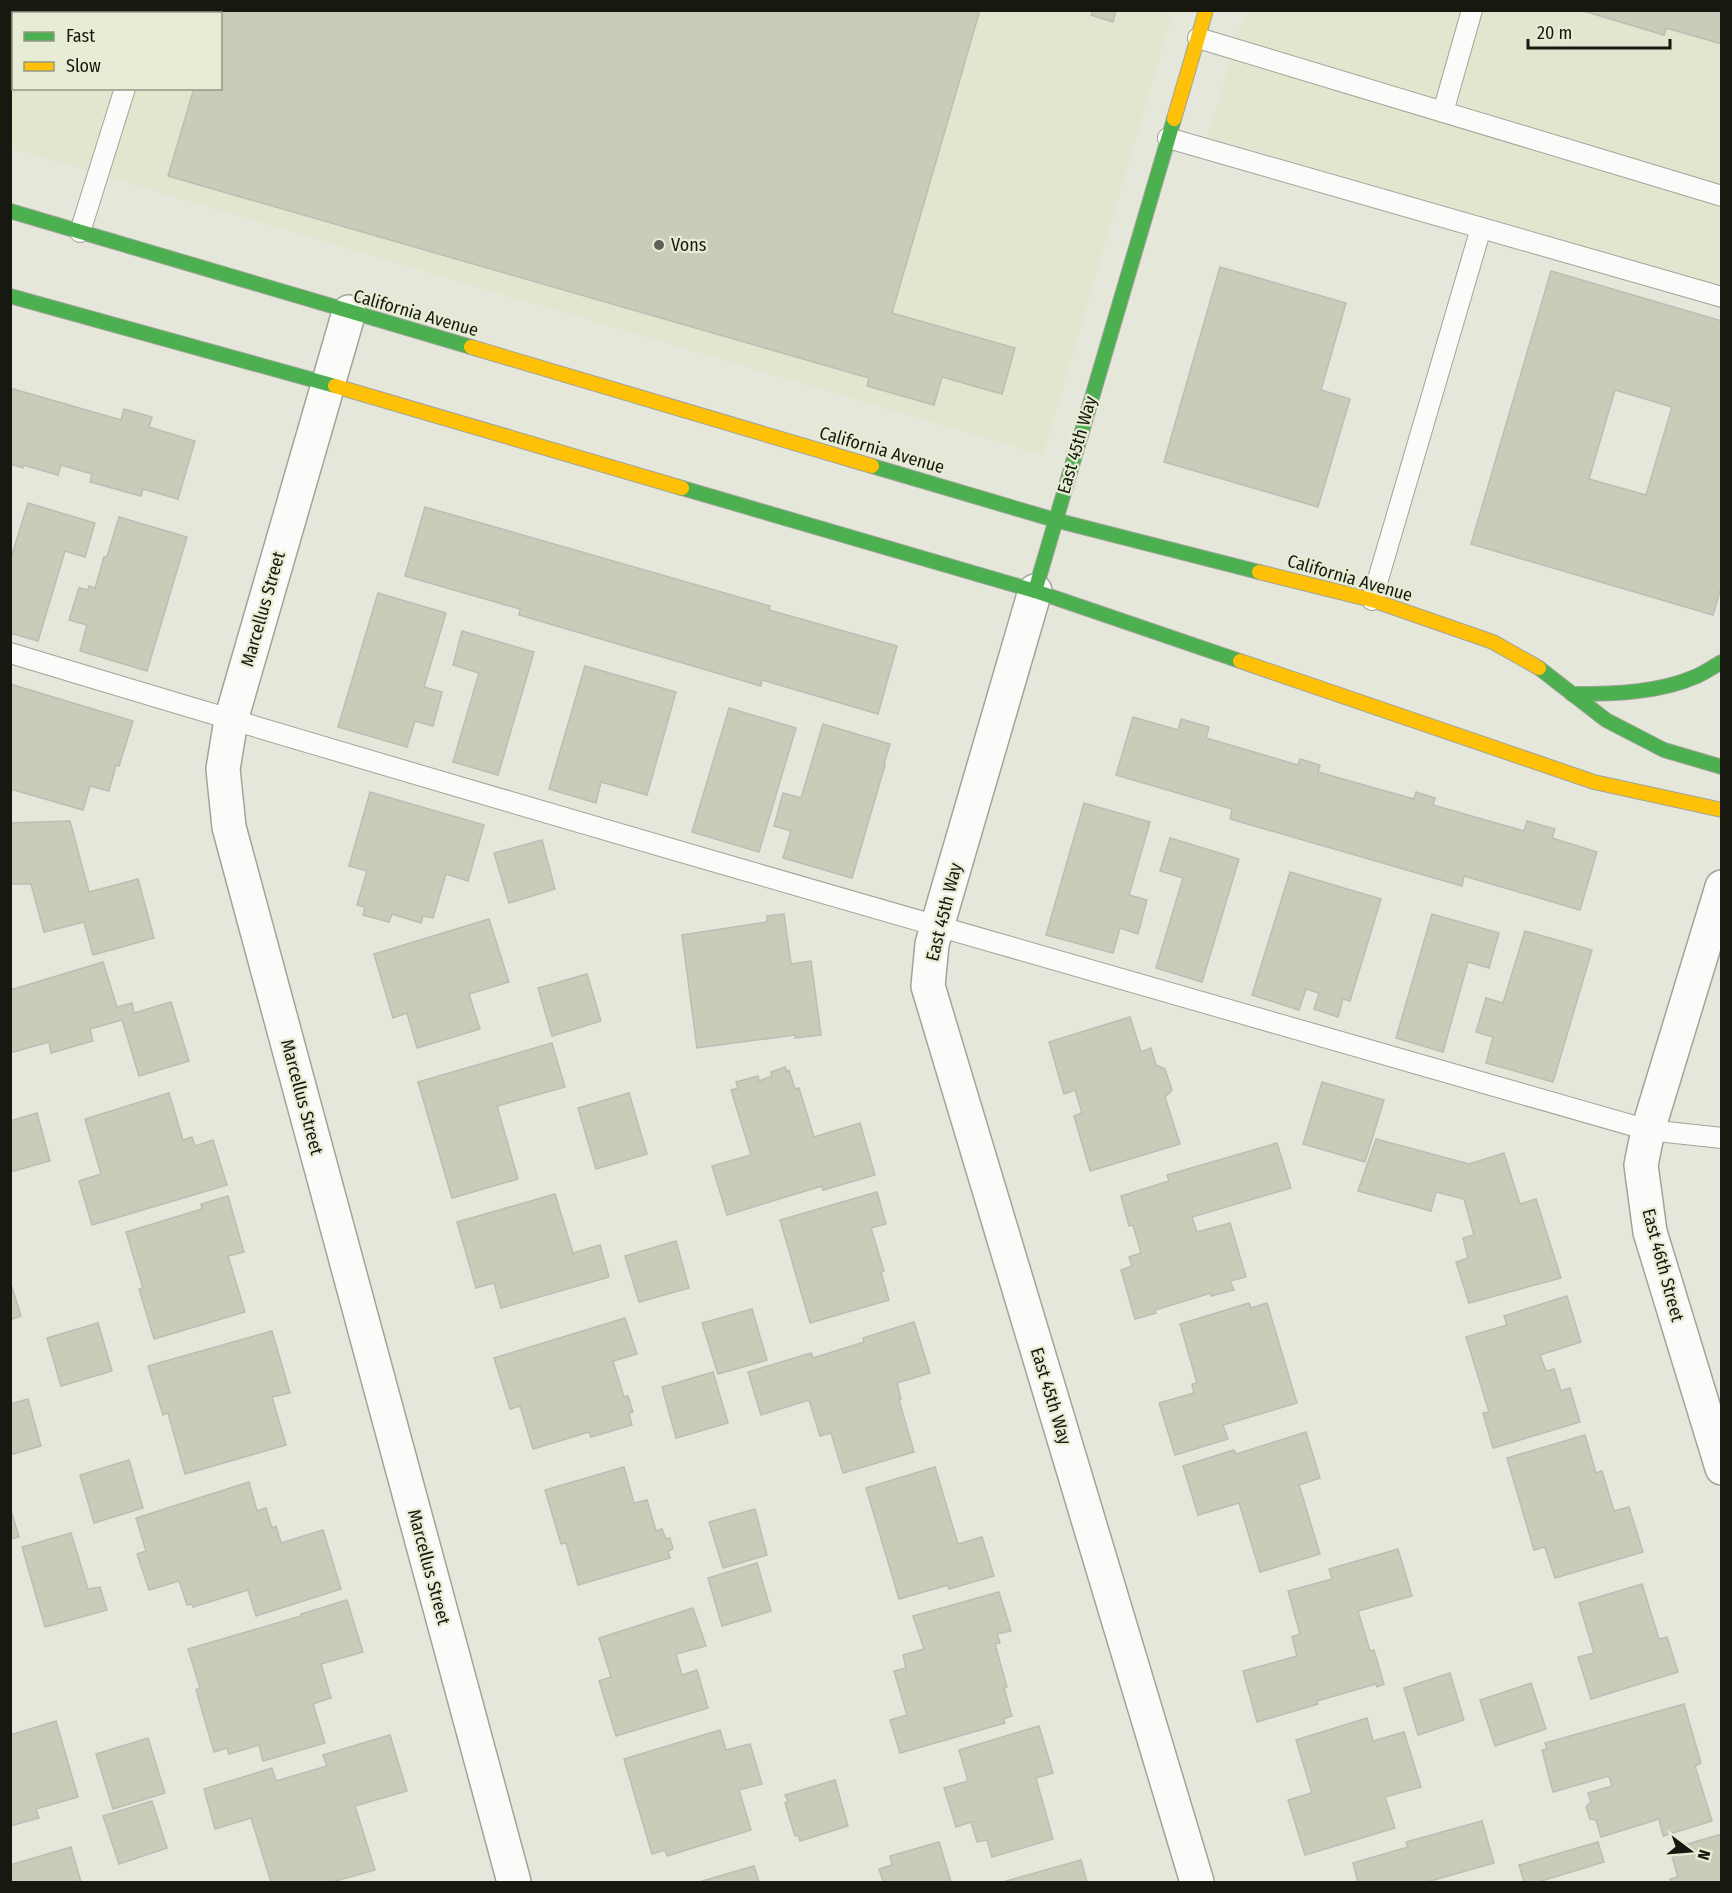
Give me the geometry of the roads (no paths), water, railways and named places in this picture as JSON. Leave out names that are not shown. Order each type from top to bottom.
[{"type":"street","name":"East 45th Way","points":[[1197,1882],[928,986],[932,944],[937,926],[1206,10]]},
{"type":"street","name":"California Avenue","points":[[10,211],[1055,520],[1372,600],[1493,642],[1536,666],[1606,720],[1664,750],[1722,767]]},
{"type":"street","points":[[10,296],[327,384],[1035,591],[1594,782],[1722,810]]},
{"type":"street","name":"Marcellus Street","points":[[350,312],[327,384],[231,720],[222,769],[230,827],[514,1882]]},
{"type":"street","points":[[1572,694],[1617,694],[1652,689],[1697,675],[1722,662]]},
{"type":"street","name":"East 46th Street","points":[[1722,887],[1648,1130],[1641,1165],[1650,1232],[1722,1468]]},
{"type":"lane","points":[[1443,112],[1472,10]]},
{"type":"lane","points":[[1198,38],[1722,196]]},
{"type":"lane","points":[[80,232],[120,90]]},
{"type":"lane","points":[[1168,138],[1722,297]]},
{"type":"lane","points":[[1372,600],[1481,228]]},
{"type":"lane","points":[[10,653],[231,720],[937,926],[1648,1130],[1722,1138]]},
{"type":"place","name":"Vons","points":[[659,245]]}]
